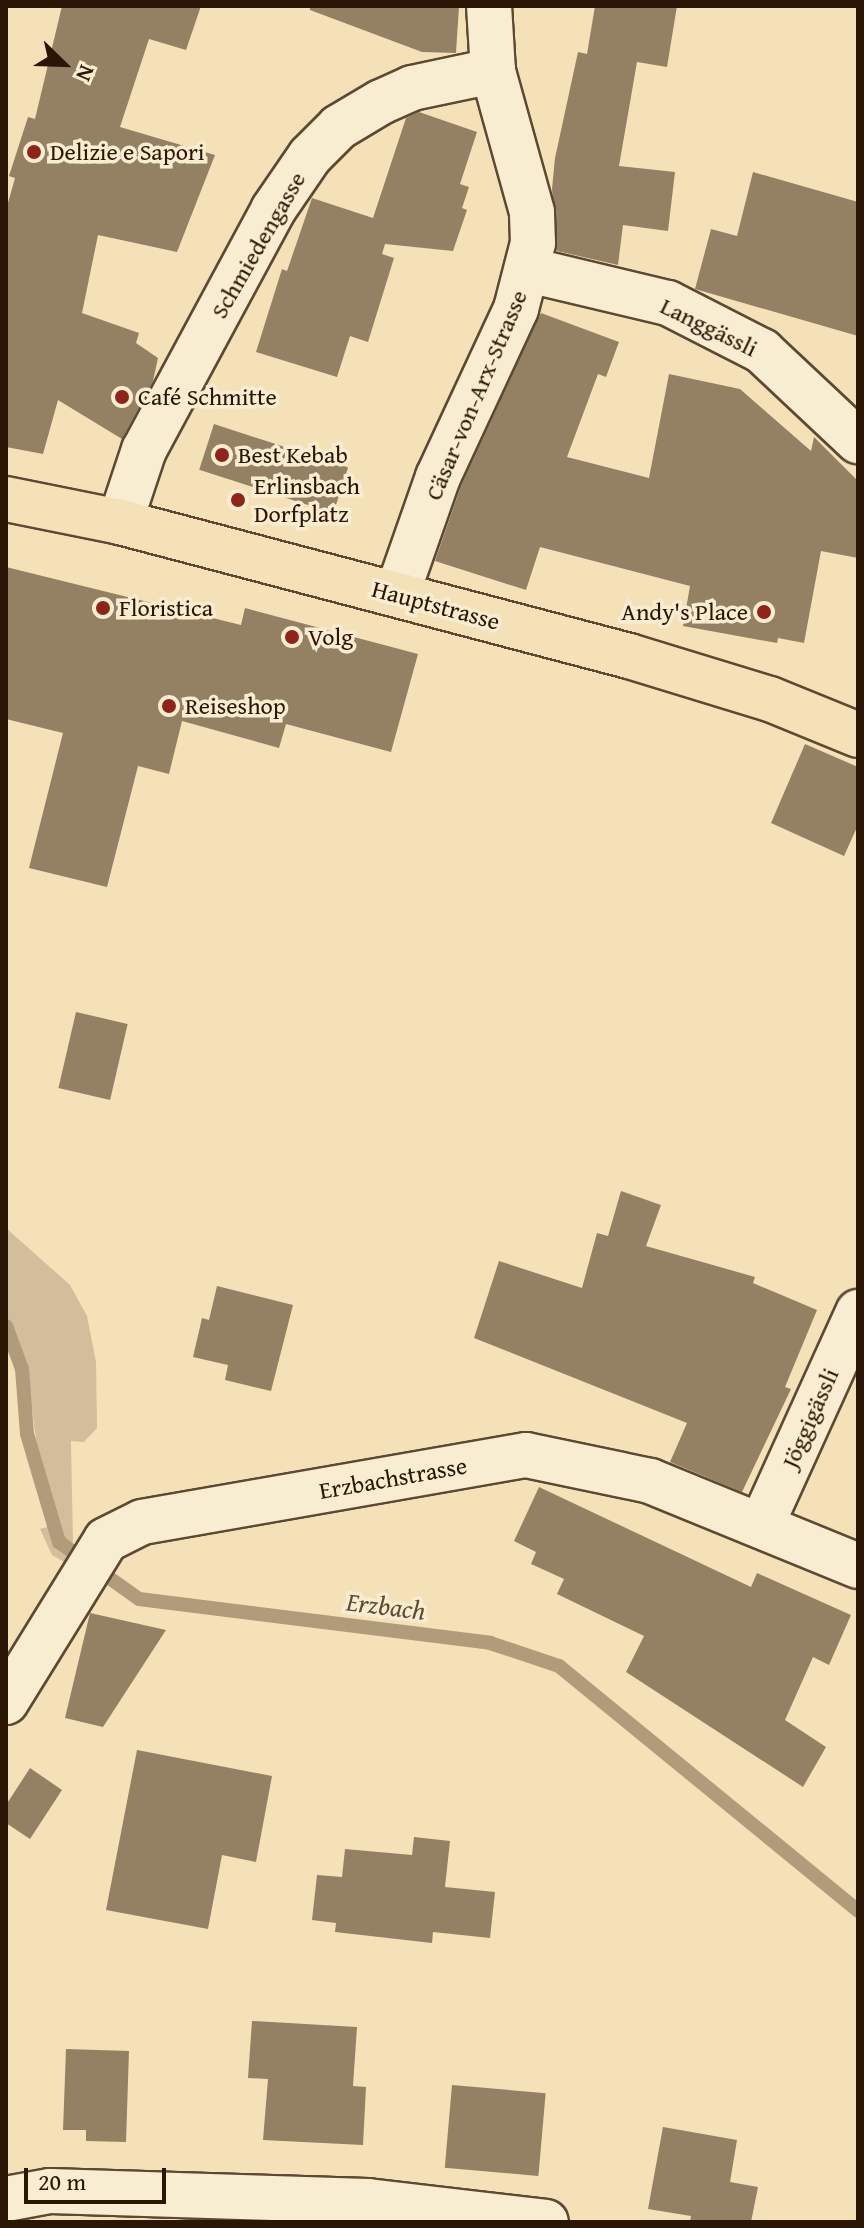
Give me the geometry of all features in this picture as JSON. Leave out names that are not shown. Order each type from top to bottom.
[{"type":"main road","name":"Hauptstrasse","points":[[6,499],[120,522],[657,664],[770,699],[858,735]]},
{"type":"street","name":"Cäsar-von-Arx-Strasse","points":[[397,594],[438,477],[516,309],[529,270],[532,212],[493,71],[489,6]]},
{"type":"street","name":"Schmiedengasse","points":[[120,522],[144,450],[273,210],[310,156],[339,127],[402,93],[493,71]]},
{"type":"street","name":"Langgässli","points":[[529,270],[668,303],[762,351],[858,441]]},
{"type":"street","name":"Jöggigässli","points":[[762,1524],[858,1312]]},
{"type":"street","name":"Erzbachstrasse","points":[[6,1702],[106,1540],[142,1522],[526,1455],[650,1481],[762,1524],[858,1566]]},
{"type":"street","points":[[6,2199],[50,2191],[368,2201],[546,2222]]},
{"type":"shaded area","points":[[6,1228],[70,1285],[87,1316],[96,1362],[97,1428],[84,1442],[71,1441],[73,1544],[64,1562],[52,1555],[40,1529],[47,1527],[27,1368],[6,1317]]},
{"type":"building","points":[[62,6],[201,6],[186,50],[149,39],[120,127],[215,155],[177,252],[98,235],[82,313],[139,333],[136,343],[158,358],[153,381],[122,439],[58,400],[43,454],[6,447],[6,210],[15,178],[9,176],[28,117],[35,119]]},
{"type":"building","points":[[310,6],[459,6],[456,53],[422,52],[310,10]]},
{"type":"building","points":[[595,6],[677,6],[667,67],[637,62],[619,166],[675,172],[668,231],[623,225],[618,265],[557,251],[552,189],[555,158],[578,52],[587,54]]},
{"type":"building","points":[[419,112],[477,132],[460,184],[469,187],[462,208],[467,210],[453,251],[385,244],[382,254],[394,258],[368,342],[350,336],[337,377],[256,352],[282,269],[287,271],[312,198],[373,218],[406,118]]},
{"type":"building","points":[[753,172],[858,202],[858,336],[695,289],[711,229],[737,236]]},
{"type":"building","points":[[541,313],[619,342],[606,377],[598,374],[567,457],[649,478],[669,374],[740,389],[811,451],[814,437],[858,481],[858,558],[821,551],[804,643],[778,638],[777,643],[683,626],[690,586],[540,547],[526,590],[435,561],[461,486]]},
{"type":"building","points":[[214,424],[348,468],[333,513],[199,470]]},
{"type":"building","points":[[6,567],[241,625],[245,608],[418,654],[391,752],[286,724],[279,748],[182,721],[169,774],[138,766],[107,887],[29,868],[63,733],[6,719]]},
{"type":"building","points":[[805,744],[858,767],[858,825],[844,856],[771,823]]},
{"type":"building","points":[[76,1012],[128,1024],[110,1100],[58,1088]]},
{"type":"building","points":[[621,1191],[661,1205],[646,1246],[755,1277],[753,1283],[817,1310],[785,1387],[791,1389],[742,1492],[670,1462],[687,1423],[474,1338],[499,1261],[582,1288],[597,1233],[608,1236]]},
{"type":"building","points":[[217,1286],[293,1305],[271,1391],[225,1380],[228,1365],[193,1357],[202,1318],[209,1320]]},
{"type":"building","points":[[539,1487],[751,1587],[757,1573],[851,1615],[829,1665],[813,1657],[785,1720],[826,1747],[803,1787],[626,1672],[644,1636],[557,1594],[564,1579],[531,1564],[536,1552],[514,1541]]},
{"type":"building","points":[[90,1613],[166,1630],[103,1727],[65,1718]]},
{"type":"building","points":[[137,1750],[272,1776],[256,1862],[222,1855],[208,1929],[106,1910]]},
{"type":"building","points":[[30,1768],[62,1790],[30,1839],[6,1823],[6,1805]]},
{"type":"building","points":[[414,1837],[450,1841],[445,1887],[495,1892],[490,1938],[433,1932],[432,1943],[335,1932],[336,1923],[312,1920],[317,1875],[342,1877],[345,1849],[412,1855]]},
{"type":"building","points":[[252,2021],[357,2027],[353,2086],[366,2087],[363,2145],[263,2140],[268,2079],[248,2078]]},
{"type":"building","points":[[66,2049],[129,2051],[126,2142],[86,2141],[86,2130],[63,2130]]},
{"type":"building","points":[[452,2085],[546,2093],[538,2176],[445,2168]]},
{"type":"building","points":[[663,2127],[737,2140],[730,2182],[758,2187],[751,2222],[690,2222],[691,2216],[648,2209]]},
{"type":"waterway","name":"Erzbach","points":[[6,1326],[22,1369],[27,1434],[59,1542],[139,1599],[490,1643],[559,1666],[858,1911]]},
{"type":"place","name":"Delizie e Sapori","points":[[34,152]]},
{"type":"place","name":"Café Schmitte","points":[[122,397]]},
{"type":"place","name":"Best Kebab","points":[[222,455]]},
{"type":"place","name":"Erlinsbach Dorfplatz","points":[[238,500]]},
{"type":"place","name":"Floristica","points":[[103,608]]},
{"type":"place","name":"Andy's Place","points":[[764,612]]},
{"type":"place","name":"Volg","points":[[292,637]]},
{"type":"place","name":"Reiseshop","points":[[169,706]]}]
